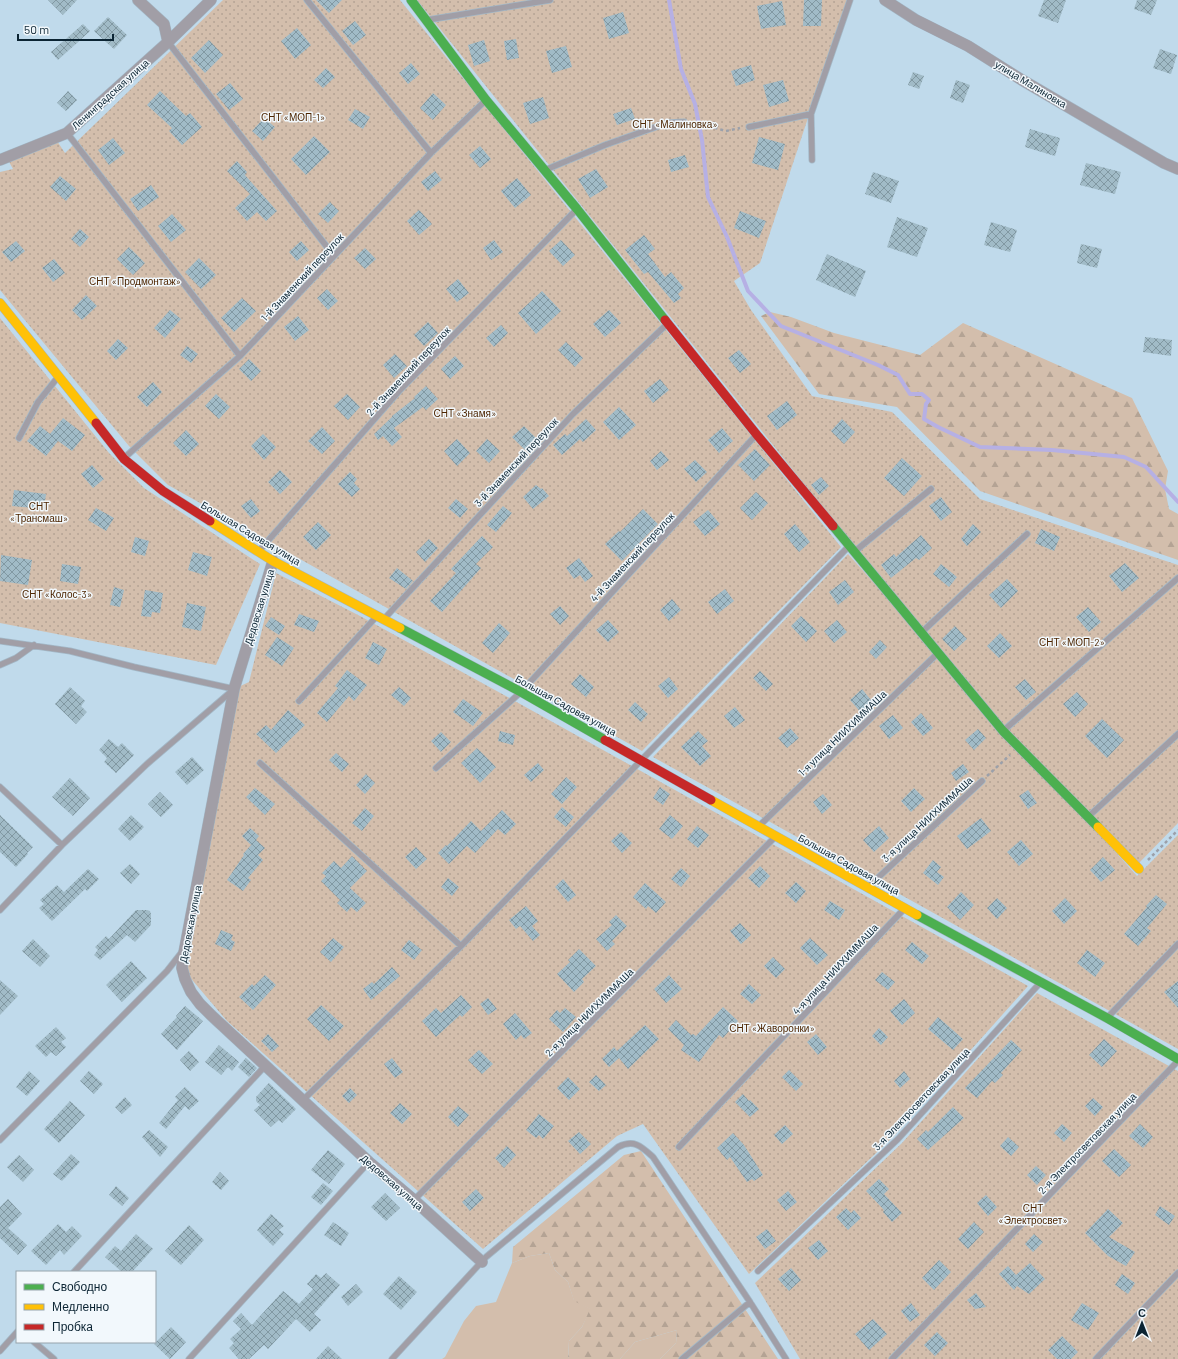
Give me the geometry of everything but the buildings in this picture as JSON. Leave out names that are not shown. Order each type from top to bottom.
[{"type":"street","points":[[138,0],[164,24],[168,42]]},
{"type":"street","name":"Ленинградская улица","points":[[0,160],[67,133],[168,42],[211,0]]},
{"type":"street","points":[[411,0],[486,100],[577,209],[756,435],[922,632],[1003,731],[1139,869]]},
{"type":"street","name":"улица Малиновка","points":[[885,0],[916,20],[968,46],[1022,80],[1150,155],[1178,169]]},
{"type":"street","name":"Большая Садовая улица","points":[[0,303],[124,459],[163,491],[273,561],[521,692],[867,888],[905,907],[1107,1018],[1178,1060]]},
{"type":"street","name":"Дедовская улица","points":[[273,561],[234,689],[184,949],[182,968],[185,979],[191,992],[211,1015],[369,1162],[414,1200],[482,1262]]},
{"type":"lane","points":[[306,0],[431,154]]},
{"type":"lane","points":[[426,20],[550,0]]},
{"type":"lane","points":[[812,160],[810,114],[850,0]]},
{"type":"lane","points":[[168,42],[334,256]]},
{"type":"lane","name":"1-й Знаменский переулок","points":[[124,459],[240,356],[431,154],[486,100]]},
{"type":"lane","points":[[749,126],[810,114]]},
{"type":"lane","points":[[544,170],[605,145],[667,123],[684,122]]},
{"type":"lane","points":[[67,133],[240,356]]},
{"type":"lane","name":"2-й Знаменский переулок","points":[[259,551],[400,390],[577,209]]},
{"type":"lane","name":"3-й Знаменский переулок","points":[[299,701],[380,618],[572,414],[667,323]]},
{"type":"lane","points":[[19,438],[38,402],[58,376]]},
{"type":"lane","name":"4-й Знаменский переулок","points":[[436,768],[521,692],[756,435]]},
{"type":"lane","points":[[303,1100],[461,946],[642,760],[852,549],[931,489]]},
{"type":"lane","points":[[922,632],[1027,534]]},
{"type":"lane","points":[[1003,731],[1178,578]]},
{"type":"lane","points":[[0,641],[70,651],[234,689]]},
{"type":"lane","points":[[0,666],[16,658],[34,645]]},
{"type":"lane","name":"1-я улица НИИХИММАШа","points":[[758,826],[938,653]]},
{"type":"lane","points":[[0,910],[62,845],[148,764],[234,689]]},
{"type":"lane","points":[[1088,818],[1178,734]]},
{"type":"lane","points":[[260,763],[461,946]]},
{"type":"lane","name":"3-я улица НИИХИММАШа","points":[[867,888],[982,781]]},
{"type":"lane","points":[[0,787],[62,845]]},
{"type":"lane","name":"2-я улица НИИХИММАШа","points":[[414,1200],[776,836]]},
{"type":"lane","name":"4-я улица НИИХИММАШа","points":[[679,1147],[905,907]]},
{"type":"lane","points":[[1107,1018],[1178,944]]},
{"type":"lane","points":[[0,1140],[167,971],[184,949]]},
{"type":"lane","name":"3-я Электросветовская улица","points":[[758,1271],[898,1139],[1040,982]]},
{"type":"lane","name":"2-я Электросветовская улица","points":[[892,1359],[1178,1060]]},
{"type":"lane","points":[[75,1271],[265,1066]]},
{"type":"lane","points":[[392,1359],[482,1262],[618,1147],[631,1143],[638,1144],[653,1156],[786,1359]]},
{"type":"lane","points":[[189,1359],[369,1162]]},
{"type":"lane","points":[[1096,1359],[1178,1273]]},
{"type":"lane","points":[[682,1359],[750,1302]]},
{"type":"lane","points":[[0,1351],[16,1333]]},
{"type":"lane","points":[[35,1343],[54,1359]]},
{"type":"path","points":[[684,122],[705,125],[726,131],[749,126]]},
{"type":"path","points":[[982,781],[1018,747]]},
{"type":"path","points":[[1139,869],[1178,830]]},
{"type":"green space","name":"СНТ «Знамя»","points":[[223,0],[400,0],[841,547],[642,751],[168,485],[129,446],[0,290],[0,172],[13,169],[8,160],[57,141],[65,153]]},
{"type":"green space","name":"СНТ «Малиновка»","points":[[417,0],[847,0],[760,263],[734,281],[751,310],[812,396],[892,412],[980,499],[1178,565],[1178,823],[1139,863],[1013,736],[821,505]]},
{"type":"green space","points":[[770,312],[791,317],[834,333],[920,355],[963,323],[1132,398],[1168,471],[1165,489],[1169,509],[1178,514],[1178,560],[980,491],[897,407],[819,394],[761,316]]},
{"type":"green space","points":[[0,318],[109,453],[144,488],[260,564],[216,665],[0,623]]},
{"type":"green space","points":[[848,554],[1137,876],[1178,835],[1178,1049],[653,757]]},
{"type":"green space","name":"СНТ «Жаворонки»","points":[[276,573],[360,616],[504,695],[1028,986],[894,1136],[749,1274],[643,1124],[617,1136],[483,1249],[227,1021],[182,968],[234,689],[249,682]]},
{"type":"green space","name":"СНТ «Электросвет»","points":[[1037,993],[1178,1071],[1178,1359],[800,1359],[755,1283],[902,1143]]},
{"type":"green space","points":[[641,1151],[778,1359],[660,1359],[676,1343],[677,1330],[635,1342],[620,1359],[568,1359],[569,1341],[582,1327],[590,1309],[574,1301],[568,1282],[555,1270],[549,1253],[530,1256],[512,1263],[513,1247],[624,1155]]},
{"type":"green space","points":[[549,1253],[555,1270],[568,1282],[574,1300],[591,1309],[582,1327],[569,1341],[568,1359],[442,1359],[445,1357],[464,1321],[476,1306],[496,1302],[512,1263],[530,1256]]},
{"type":"green space","points":[[677,1330],[676,1343],[660,1359],[620,1359],[635,1342]]},
{"type":"waterway","points":[[669,0],[681,69],[695,104],[702,140],[708,197],[727,237],[748,291],[781,326],[878,365],[898,375],[910,394],[922,394],[929,400],[926,404],[924,419],[980,447],[1052,450],[1124,457],[1146,467],[1178,502]]},
{"type":"traffic: fast","points":[[411,0],[486,100],[577,209],[665,320]]},
{"type":"traffic: fast","points":[[833,526],[1003,731],[1098,827]]},
{"type":"traffic: fast","points":[[400,628],[521,692],[605,740]]},
{"type":"traffic: fast","points":[[917,915],[1107,1018],[1178,1059]]},
{"type":"traffic: slow","points":[[0,303],[96,423]]},
{"type":"traffic: slow","points":[[210,521],[273,561],[400,628]]},
{"type":"traffic: slow","points":[[711,800],[917,915]]},
{"type":"traffic: slow","points":[[1098,827],[1139,869]]},
{"type":"traffic: jam","points":[[665,320],[757,435],[833,526]]},
{"type":"traffic: jam","points":[[96,423],[124,459],[163,491],[210,521]]},
{"type":"traffic: jam","points":[[605,740],[711,800]]},
{"type":"park label","name":"СНТ «МОП-1»","points":[[293,117]]},
{"type":"park label","name":"СНТ «Продмонтаж»","points":[[135,281]]},
{"type":"park label","name":"СНТ «Трансмаш»","points":[[39,512]]},
{"type":"park label","name":"СНТ «Колос-3»","points":[[57,594]]},
{"type":"park label","name":"СНТ «МОП-2»","points":[[1072,642]]}]
